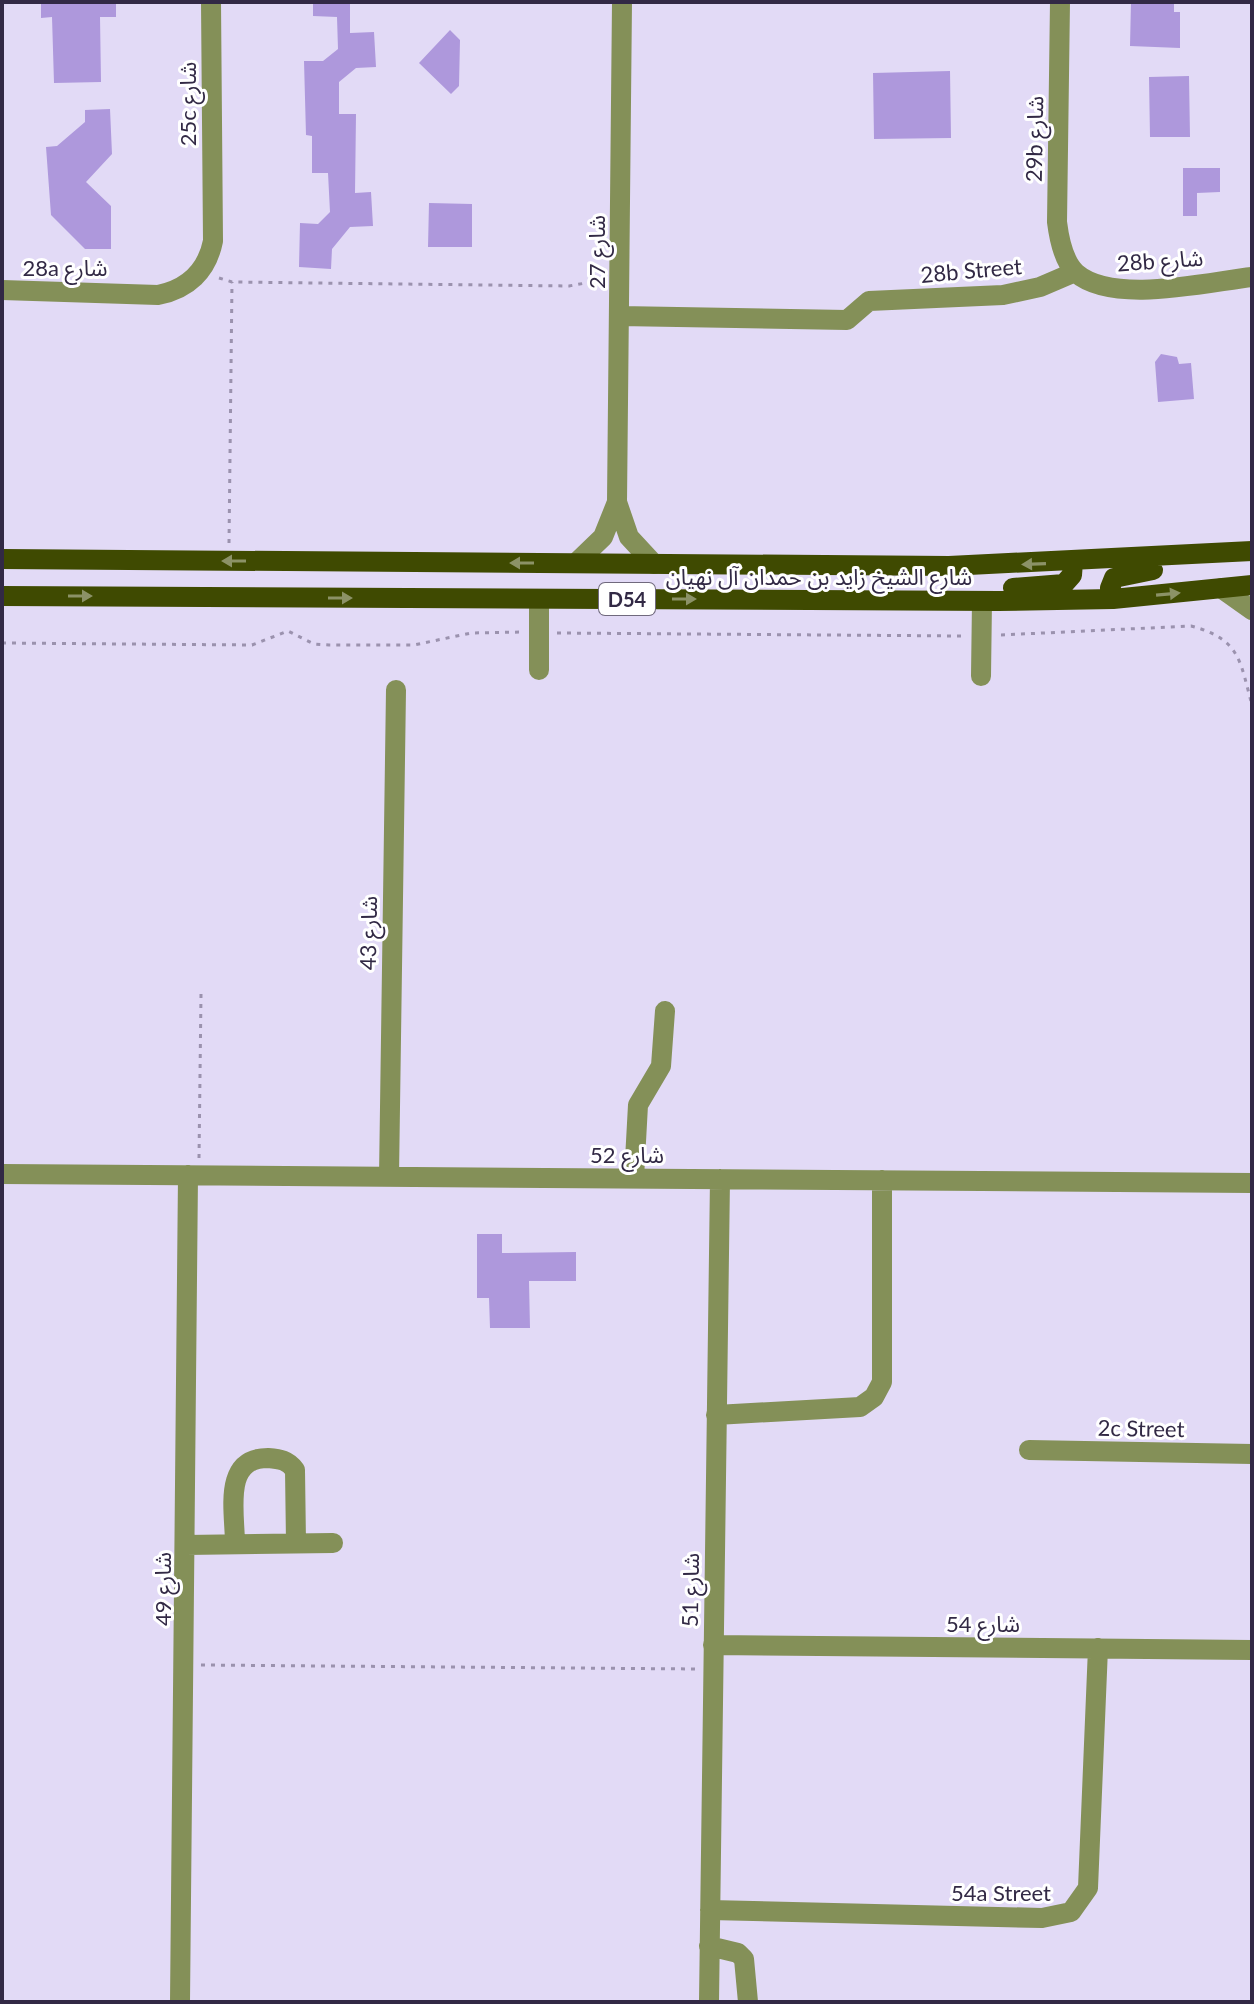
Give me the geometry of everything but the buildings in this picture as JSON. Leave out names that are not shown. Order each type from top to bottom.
[{"type":"main road","name":"شارع الشيخ زايد بن حمدان آل نهيان","points":[[2,559],[888,566],[1073,562],[1244,552]]},
{"type":"main road","points":[[1113,599],[1110,588],[1119,575],[1185,567],[1244,552]]},
{"type":"main road","points":[[938,599],[982,589],[1058,586],[1072,575],[1073,562]]},
{"type":"main road","name":"شارع الشيخ زايد بن حمدان آل نهيان","points":[[2,596],[982,601],[1113,599],[1252,585]]},
{"type":"street","name":"25c شارع","points":[[191,275],[210,207],[211,2]]},
{"type":"street","name":"شارع 27","points":[[622,2],[617,502],[629,537],[654,564]]},
{"type":"street","name":"29b شارع","points":[[1060,2],[1057,222],[1063,249],[1075,272]]},
{"type":"street","name":"28b شارع","points":[[1075,272],[1108,288],[1129,290],[1252,277]]},
{"type":"street","name":"28b Street","points":[[620,316],[847,320],[869,301],[1003,295],[1040,287],[1075,272]]},
{"type":"street","name":"28a شارع","points":[[2,290],[127,291],[158,295],[191,275]]},
{"type":"street","name":"شارع 27","points":[[576,563],[603,537],[617,502]]},
{"type":"street","points":[[1221,588],[1252,610]]},
{"type":"street","points":[[539,599],[539,670]]},
{"type":"street","points":[[981,676],[982,601]]},
{"type":"street","name":"شارع 43","points":[[389,1177],[396,690]]},
{"type":"street","points":[[634,1178],[638,1105],[661,1066],[665,1011]]},
{"type":"street","name":"شارع 52","points":[[2,1174],[1252,1183]]},
{"type":"street","name":"شارع 49","points":[[180,2002],[194,1175]]},
{"type":"street","name":"شارع 51","points":[[709,2002],[720,1179]]},
{"type":"street","points":[[716,1415],[860,1407],[874,1397],[882,1382],[882,1180]]},
{"type":"street","name":"2c Street","points":[[1029,1450],[1252,1454]]},
{"type":"street","points":[[235,1544],[237,1473],[246,1462],[260,1458],[280,1459],[295,1470],[296,1543]]},
{"type":"street","points":[[186,1545],[333,1543]]},
{"type":"street","name":"شارع 54","points":[[713,1645],[1252,1650]]},
{"type":"street","name":"54a Street","points":[[710,1910],[1042,1918],[1071,1912],[1082,1901],[1088,1888],[1098,1648]]},
{"type":"street","points":[[709,1946],[738,1953],[744,1959],[748,1966],[748,2002]]},
{"type":"path","points":[[191,275],[232,282],[569,286],[596,282],[620,272]]},
{"type":"path","points":[[229,561],[232,282]]},
{"type":"path","points":[[2,643],[252,645],[288,631],[321,645],[403,646],[471,633],[982,636],[1199,628],[1223,639],[1236,652],[1245,668],[1252,705]]},
{"type":"path","points":[[194,1175],[201,994]]},
{"type":"path","points":[[186,1665],[713,1670]]}]
